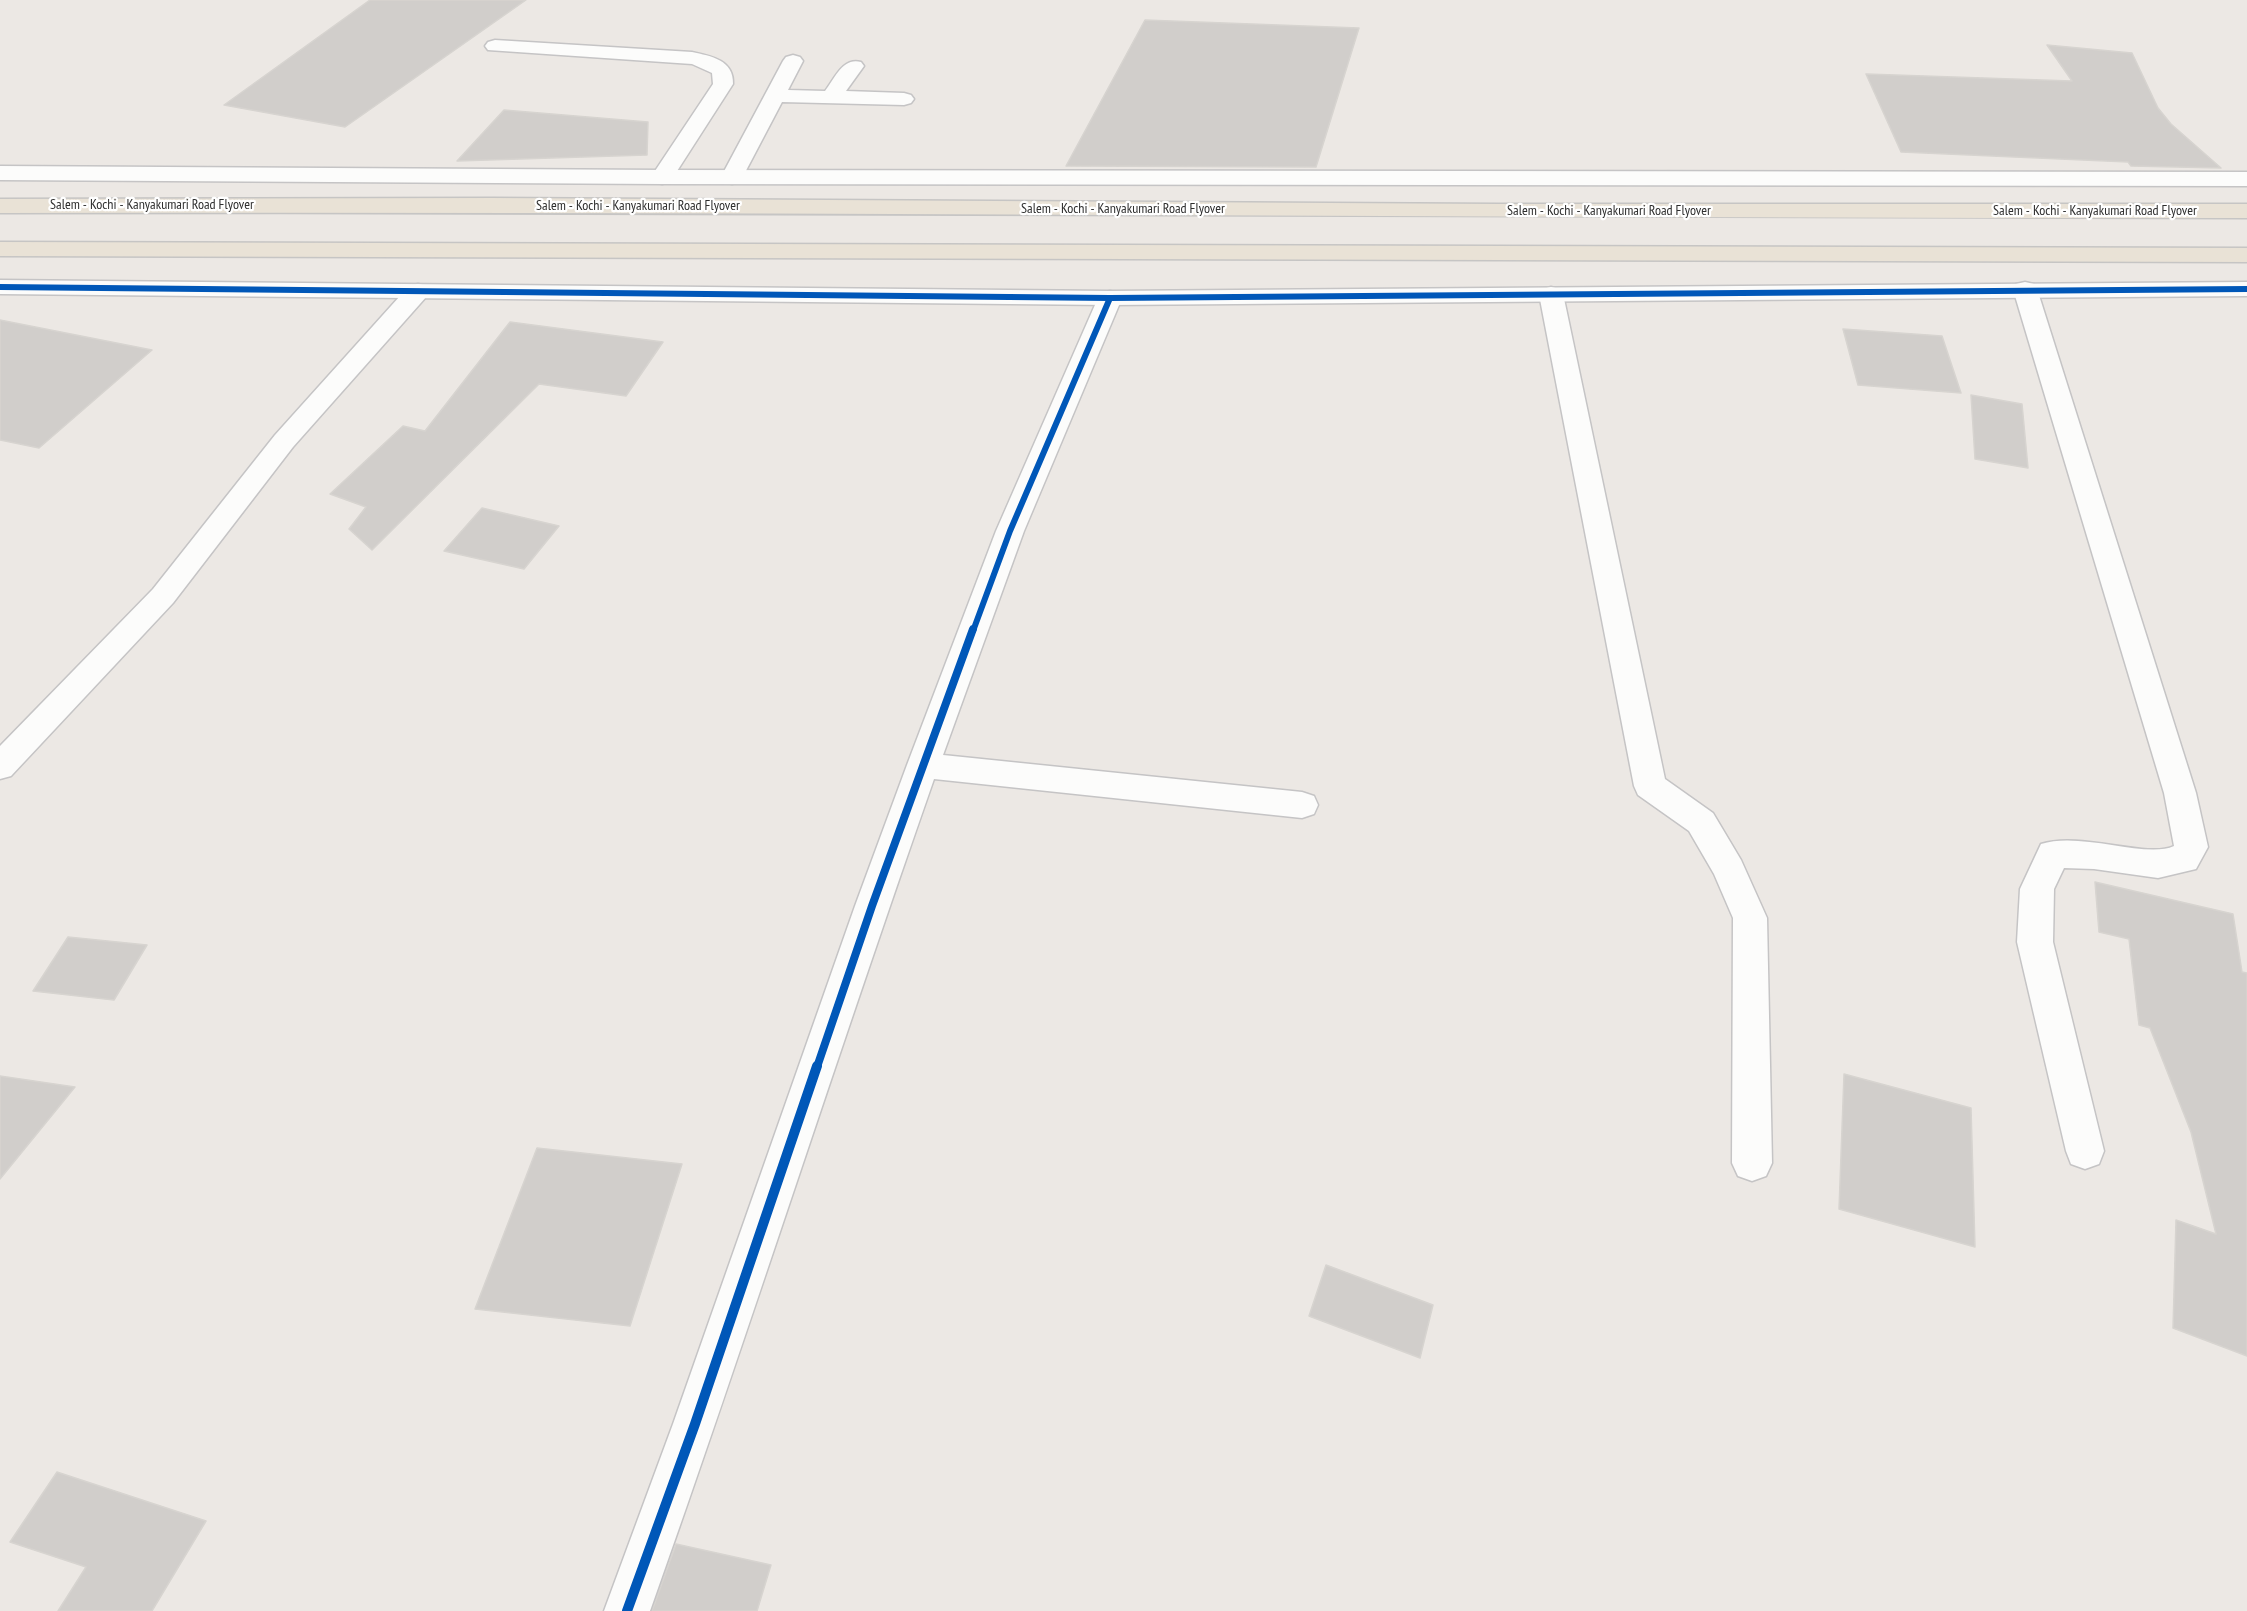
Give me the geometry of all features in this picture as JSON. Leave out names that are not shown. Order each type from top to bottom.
[{"type":"highway","name":"Salem - Kochi - Kanyakumari Road Flyover","points":[[0,206],[504,205],[1498,212],[2247,211]]},
{"type":"highway","points":[[0,249],[2247,255]]},
{"type":"street","points":[[495,46],[692,58],[710,62],[720,69],[724,76],[723,84],[662,177]]},
{"type":"street","points":[[732,177],[793,61]]},
{"type":"street","points":[[831,97],[854,66]]},
{"type":"street","points":[[775,96],[904,99]]},
{"type":"street","points":[[0,173],[662,177],[2247,179]]},
{"type":"street","points":[[0,287],[1110,298],[2247,289]]},
{"type":"street","points":[[2025,289],[2180,793],[2191,847],[2184,859],[2158,864],[2094,855],[2053,854],[2037,889],[2035,942],[2085,1151]]},
{"type":"street","points":[[0,767],[163,596],[284,441],[418,291]]},
{"type":"street","points":[[1551,294],[1650,786],[1701,822],[1729,870],[1750,918],[1752,1163]]},
{"type":"street","points":[[627,1611],[695,1424],[864,928],[923,765],[1010,531],[1110,298]]},
{"type":"street","points":[[923,765],[1302,806]]},
{"type":"building","points":[[370,0],[526,0],[345,127],[224,105]]},
{"type":"building","points":[[1145,20],[1359,28],[1316,167],[1066,166]]},
{"type":"building","points":[[2047,45],[2132,53],[2158,108],[2171,124],[2221,168],[2131,166],[2128,162],[1901,152],[1866,74],[2072,81]]},
{"type":"building","points":[[504,110],[648,122],[647,155],[457,161]]},
{"type":"building","points":[[0,320],[152,350],[39,448],[0,440]]},
{"type":"building","points":[[510,322],[663,342],[626,396],[539,384],[372,550],[349,529],[366,507],[330,494],[403,426],[425,431]]},
{"type":"building","points":[[1843,329],[1942,336],[1961,393],[1858,385]]},
{"type":"building","points":[[1971,395],[2022,404],[2028,468],[1975,459]]},
{"type":"building","points":[[482,508],[559,526],[524,569],[444,551]]},
{"type":"building","points":[[2095,882],[2233,914],[2242,972],[2247,973],[2247,1356],[2173,1328],[2176,1220],[2216,1234],[2191,1132],[2150,1028],[2139,1025],[2129,939],[2099,932]]},
{"type":"building","points":[[68,937],[147,945],[114,1000],[33,991]]},
{"type":"building","points":[[1844,1074],[1971,1108],[1975,1247],[1839,1209]]},
{"type":"building","points":[[0,1076],[75,1087],[0,1179]]},
{"type":"building","points":[[537,1148],[682,1164],[630,1326],[475,1309]]},
{"type":"building","points":[[1326,1265],[1433,1305],[1420,1358],[1309,1316]]},
{"type":"building","points":[[57,1472],[206,1521],[152,1611],[58,1611],[86,1567],[10,1542]]},
{"type":"building","points":[[676,1544],[771,1565],[757,1611],[652,1611]]},
{"type":"cycle path","points":[[0,287],[1110,298],[2247,289]]},
{"type":"cycle path","points":[[627,1611],[695,1424],[872,906],[923,765],[1010,531],[1110,298]]}]
